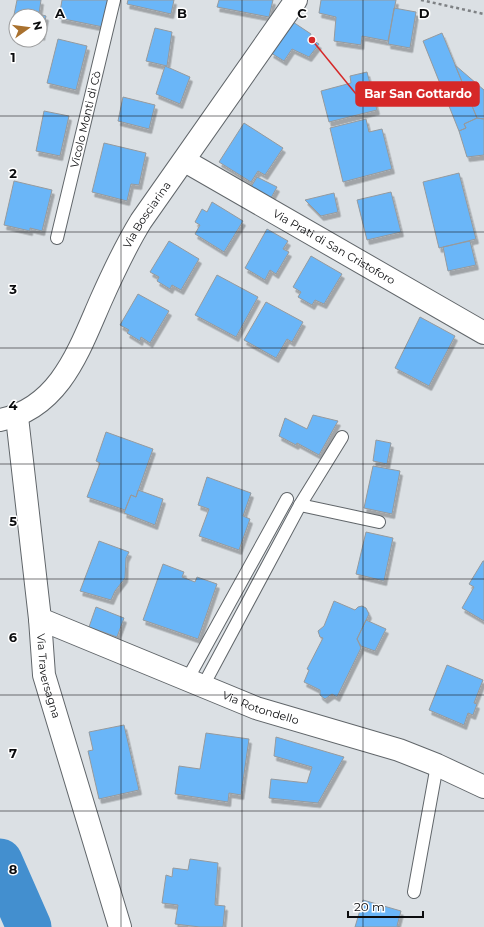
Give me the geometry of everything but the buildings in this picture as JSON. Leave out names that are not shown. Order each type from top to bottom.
[{"type":"street","name":"Via Bosciarina","points":[[8,419],[55,389],[65,377],[76,358],[124,248],[141,221],[296,0]]},
{"type":"street","name":"Via Prati di San Cristoforo","points":[[184,160],[484,333]]},
{"type":"street","name":"Via Traversagna","points":[[8,419],[40,619],[44,675],[120,927]]},
{"type":"street","name":"Via Rotondello","points":[[40,619],[256,708],[399,750],[437,765],[484,788]]},
{"type":"lane","name":"Vicolo Monti di Cò","points":[[58,238],[114,0]]},
{"type":"lane","points":[[195,683],[342,437]]},
{"type":"lane","points":[[195,683],[287,500]]},
{"type":"lane","points":[[300,505],[380,522]]},
{"type":"lane","points":[[414,892],[437,765]]},
{"type":"path","points":[[421,0],[484,14]]},
{"type":"waterway","points":[[0,861],[29,927]]},
{"type":"place","name":"Bar San Gottardo","points":[[312,40]]}]
